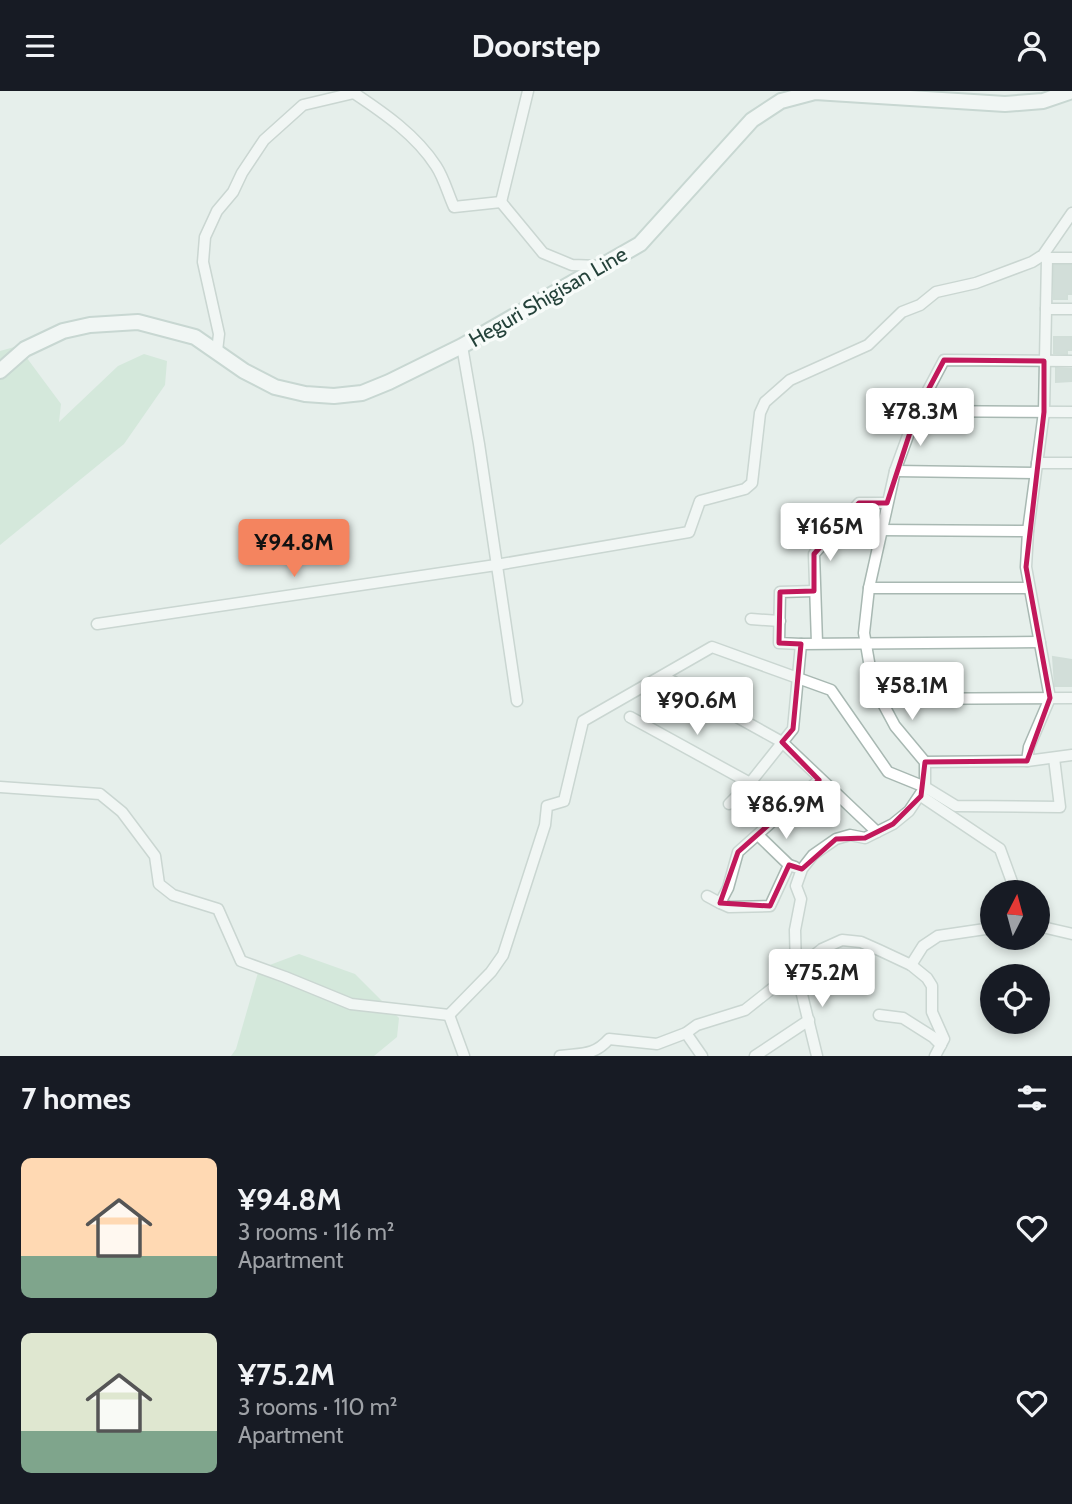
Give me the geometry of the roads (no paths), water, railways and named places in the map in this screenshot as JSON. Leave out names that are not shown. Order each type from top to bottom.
[{"type":"main road","name":"Heguri Shigisan Line","points":[[0,371],[25,349],[63,331],[101,324],[138,322],[167,327],[195,337],[244,371],[275,387],[305,394],[334,396],[362,393],[462,346],[640,244],[752,120],[781,101],[815,92],[953,96],[1018,103],[1043,101],[1072,91]]},
{"type":"street","points":[[501,202],[528,91]]},
{"type":"street","points":[[217,351],[219,334],[203,262],[205,237],[217,211],[233,192],[264,140],[303,105],[354,93],[385,113],[437,167],[454,207],[501,202]]},
{"type":"street","points":[[501,202],[543,253],[572,265],[602,267]]},
{"type":"street","points":[[1027,761],[1029,747],[1050,698],[1026,568],[1028,531],[1044,412],[1045,257],[1072,213]]},
{"type":"street","points":[[97,624],[496,565],[689,532],[700,501],[745,489],[752,483],[760,413],[765,402],[790,380],[868,345],[902,312],[920,305],[936,292],[975,283],[1045,257],[1072,258]]},
{"type":"street","points":[[1046,309],[1072,309]]},
{"type":"street","points":[[462,346],[517,701]]},
{"type":"street","points":[[817,1056],[796,970],[795,930],[802,899],[796,886],[802,869],[813,855],[836,839],[850,835],[865,838],[893,824],[909,811],[923,792],[925,762],[895,726],[879,699],[873,685],[864,642],[869,588],[880,530],[895,471],[917,411],[944,360],[1072,361]]},
{"type":"street","points":[[917,411],[1072,412]]},
{"type":"street","points":[[895,471],[1036,468],[1072,463]]},
{"type":"street","points":[[817,643],[814,554],[859,503],[887,503]]},
{"type":"street","points":[[880,530],[1028,531]]},
{"type":"street","points":[[869,588],[1028,588]]},
{"type":"street","points":[[814,591],[780,592],[779,643],[1040,642]]},
{"type":"street","points":[[751,619],[780,621]]},
{"type":"street","points":[[729,804],[750,783],[793,729],[801,644]]},
{"type":"street","points":[[450,1015],[491,972],[503,955],[545,825],[547,806],[564,801],[583,722],[712,647],[831,690],[888,772],[923,792],[956,806],[1060,807],[1054,758]]},
{"type":"street","points":[[663,676],[782,742],[877,832]]},
{"type":"street","points":[[879,699],[1072,698]]},
{"type":"street","points":[[630,717],[750,783]]},
{"type":"street","points":[[925,762],[1027,761],[1072,755]]},
{"type":"street","points":[[720,902],[728,888],[738,852],[820,780]]},
{"type":"street","points":[[0,787],[100,794],[122,812],[155,856],[159,884],[173,895],[218,909],[240,961],[351,1005],[450,1015]]},
{"type":"street","points":[[923,792],[1000,849],[1011,880]]},
{"type":"street","points":[[758,835],[789,865],[802,869]]},
{"type":"street","points":[[707,895],[729,907],[769,906],[789,865]]},
{"type":"street","points":[[1050,929],[1072,934]]},
{"type":"street","points":[[911,965],[923,946],[938,936],[980,930]]},
{"type":"street","points":[[560,1056],[603,1053],[609,1039],[657,1044],[686,1033],[697,1025],[744,1010],[822,949],[842,940],[861,942],[911,965],[927,978],[932,986],[932,1012],[944,1039],[935,1056]]},
{"type":"street","points":[[450,1015],[464,1056]]},
{"type":"street","points":[[880,1015],[903,1019],[941,1045]]},
{"type":"street","points":[[754,1056],[808,1020]]},
{"type":"street","points":[[686,1033],[702,1056]]}]
